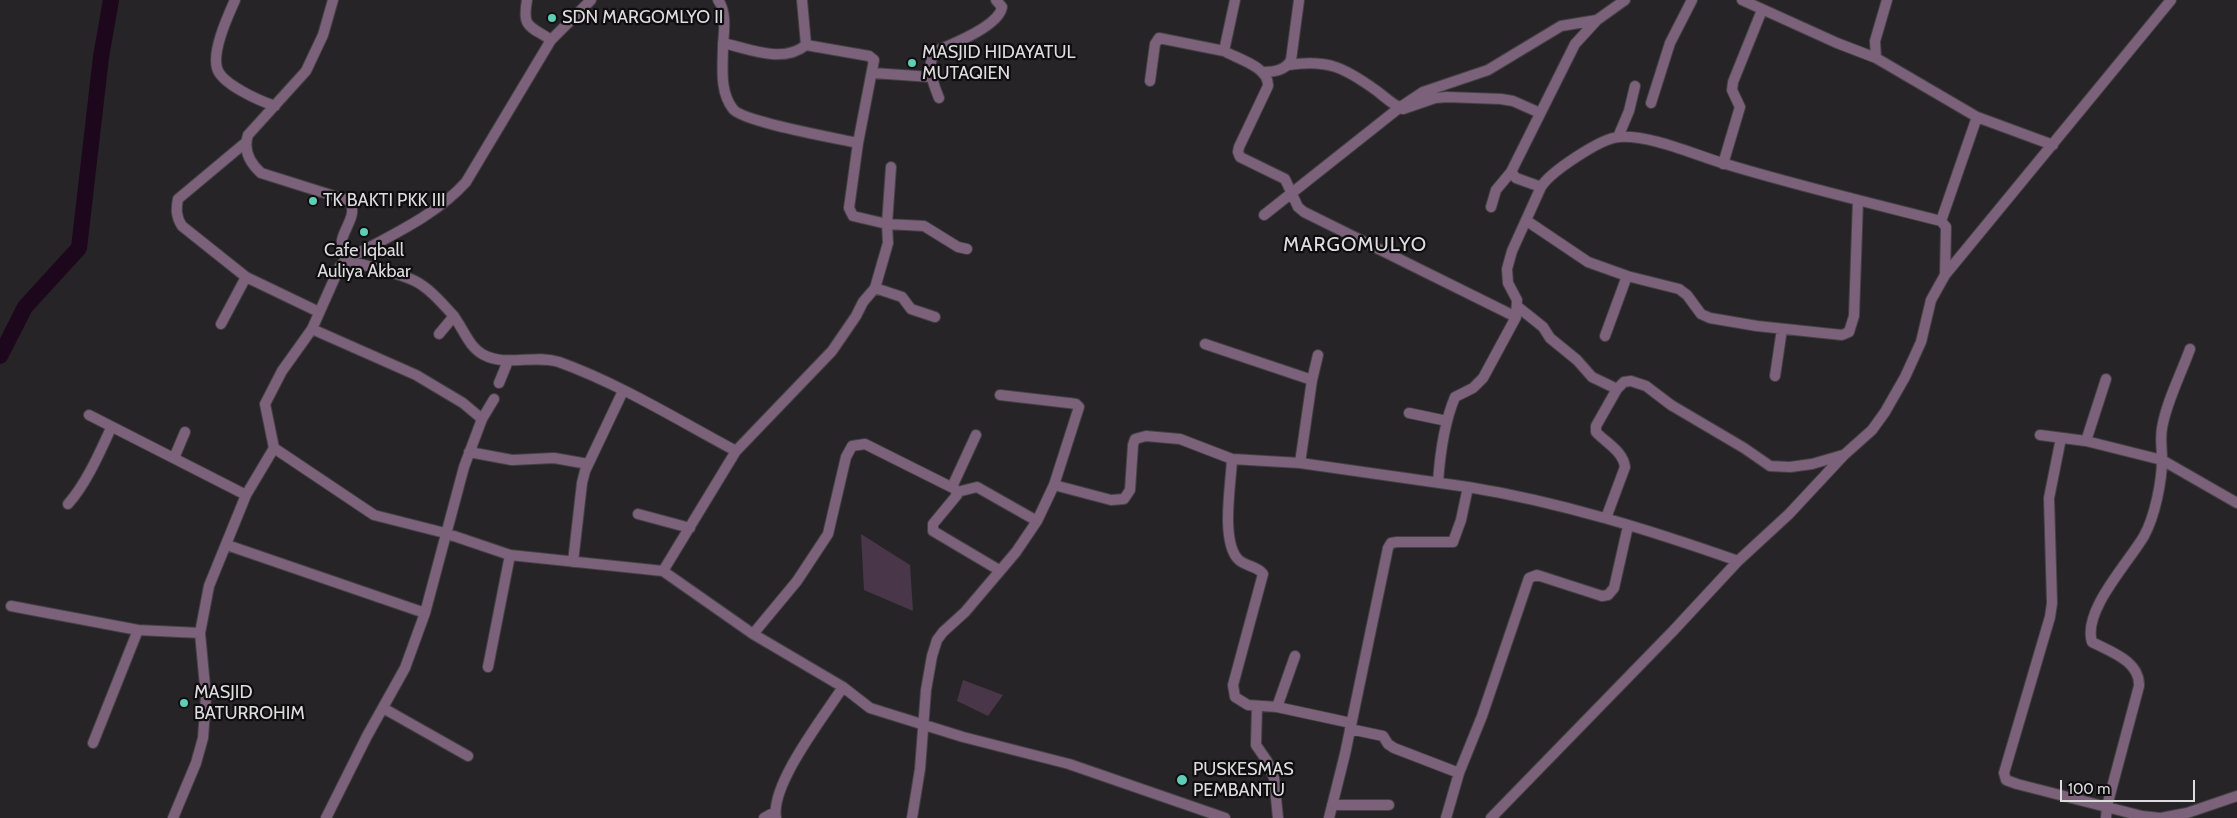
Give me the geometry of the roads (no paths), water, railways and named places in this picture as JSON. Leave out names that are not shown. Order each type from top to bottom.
[{"type":"street","points":[[235,0],[218,47],[217,67],[222,76],[230,82],[258,100],[275,106]]},
{"type":"street","points":[[319,312],[246,277],[182,226],[176,209],[178,198],[245,143],[248,135],[306,71],[323,35],[333,0]]},
{"type":"street","points":[[527,0],[524,18],[526,24],[551,40]]},
{"type":"street","points":[[173,818],[196,763],[203,738],[206,696],[200,633],[209,586],[246,495],[274,448],[265,404],[282,370],[312,329],[340,266],[346,260],[441,205],[456,193],[466,182],[551,40],[591,0]]},
{"type":"street","points":[[718,0],[723,9],[724,88],[734,111],[740,115],[766,123],[858,143]]},
{"type":"street","points":[[802,0],[806,45]]},
{"type":"street","points":[[939,98],[931,77],[931,59],[936,51],[968,36],[1001,14],[1002,8],[996,0]]},
{"type":"street","points":[[1224,51],[1236,0]]},
{"type":"street","points":[[1288,66],[1291,60],[1299,0]]},
{"type":"street","points":[[1491,207],[1496,190],[1511,172],[1575,44],[1597,20],[1625,0]]},
{"type":"street","points":[[1651,103],[1670,43],[1692,0]]},
{"type":"street","points":[[1742,0],[1876,58],[1977,117],[2053,145]]},
{"type":"street","points":[[1876,58],[1875,41],[1887,0]]},
{"type":"street","points":[[1491,818],[1673,631],[1738,561],[1789,514],[1844,455],[1872,430],[1885,412],[1905,377],[1921,342],[1931,300],[1945,274],[2171,0]]},
{"type":"street","points":[[1723,164],[1740,107],[1732,90],[1733,82],[1762,10]]},
{"type":"street","points":[[1264,215],[1399,108],[1423,92],[1488,70],[1561,26],[1597,20]]},
{"type":"street","points":[[1150,81],[1155,44],[1159,38],[1224,51],[1264,72],[1268,80],[1268,86],[1238,152],[1240,157],[1285,179],[1298,206],[1304,212],[1517,312],[1543,327],[1550,338],[1577,360],[1592,377],[1617,388]]},
{"type":"street","points":[[723,43],[779,55],[799,51],[806,45]]},
{"type":"street","points":[[806,45],[869,56],[874,60],[858,143],[849,208],[850,213],[853,216],[887,224],[924,226],[958,247],[967,249]]},
{"type":"street","points":[[1264,72],[1308,62],[1337,66],[1357,76],[1399,108],[1405,110],[1435,98],[1448,97],[1513,101],[1540,113]]},
{"type":"street","points":[[873,73],[931,77]]},
{"type":"street","points":[[1618,137],[1629,111],[1634,86]]},
{"type":"street","points":[[1941,221],[1977,117]]},
{"type":"street","points":[[1438,482],[1440,454],[1455,398],[1473,388],[1483,378],[1517,312],[1508,282],[1507,269],[1512,251],[1541,187],[1546,178],[1600,144],[1618,137],[1656,142],[1723,164],[1941,221],[1946,227],[1945,274]]},
{"type":"street","points":[[245,143],[252,165],[261,173],[350,201],[353,207],[352,216],[342,241],[342,249],[346,260]]},
{"type":"street","points":[[663,571],[736,451],[832,351],[856,316],[863,302],[875,288],[888,243],[890,167]]},
{"type":"street","points":[[1511,172],[1516,178],[1541,187]]},
{"type":"street","points":[[1526,221],[1588,262],[1627,276],[1679,289],[1687,295],[1701,314],[1710,318],[1782,330],[1842,336],[1849,332],[1854,316],[1858,200]]},
{"type":"street","points":[[346,260],[415,281],[454,316],[478,351],[495,360],[541,359],[558,362],[623,391],[736,451]]},
{"type":"street","points":[[1605,336],[1627,276]]},
{"type":"street","points":[[221,324],[246,277]]},
{"type":"street","points":[[875,288],[902,297],[911,309],[935,317]]},
{"type":"street","points":[[439,334],[454,316]]},
{"type":"street","points":[[312,329],[416,375],[463,403],[482,419]]},
{"type":"street","points":[[1775,376],[1782,330]]},
{"type":"street","points":[[1206,344],[1312,380]]},
{"type":"street","points":[[2106,818],[2107,806],[2139,686],[2139,677],[2135,669],[2126,660],[2092,642],[2090,628],[2103,596],[2144,535],[2155,509],[2162,460],[2160,443],[2162,426],[2190,349]]},
{"type":"street","points":[[1300,463],[1312,380],[1318,355]]},
{"type":"street","points":[[499,383],[508,360]]},
{"type":"street","points":[[2086,441],[2106,379]]},
{"type":"street","points":[[1606,518],[1625,467],[1624,460],[1618,452],[1596,432],[1596,426],[1617,388],[1624,382],[1639,382],[1671,406],[1744,448],[1770,466],[1790,467],[1812,464],[1844,455]]},
{"type":"street","points":[[573,562],[579,496],[588,464],[623,391]]},
{"type":"street","points":[[912,818],[921,762],[922,724],[932,656],[938,640],[943,632],[965,612],[1016,552],[1037,521],[1054,485],[1079,407],[1076,404],[1000,395]]},
{"type":"street","points":[[326,818],[367,736],[405,668],[425,613],[445,532],[470,452],[482,419],[494,399]]},
{"type":"street","points":[[1409,413],[1448,421]]},
{"type":"street","points":[[89,415],[111,428],[246,495]]},
{"type":"street","points":[[68,504],[75,496],[100,453],[111,428]]},
{"type":"street","points":[[174,458],[185,432]]},
{"type":"street","points":[[976,435],[954,489],[957,495],[932,528],[999,570]]},
{"type":"street","points":[[2040,435],[2086,441],[2162,460],[2237,503]]},
{"type":"street","points":[[1054,485],[1111,500],[1124,499],[1130,490],[1135,439],[1140,437],[1180,439],[1232,459],[1300,463],[1522,496],[1606,518],[1691,544],[1738,561]]},
{"type":"street","points":[[2061,438],[2049,498],[2052,603],[2050,617],[2004,772],[2006,780],[2161,818],[2187,813],[2237,796]]},
{"type":"street","points":[[753,634],[797,581],[828,534],[834,514],[838,486],[846,457],[852,446],[865,444],[954,489],[977,487],[1037,521]]},
{"type":"street","points":[[274,448],[374,515],[445,532],[510,554],[663,571],[753,634],[843,688],[870,708],[963,737],[1069,764],[1224,818]]},
{"type":"street","points":[[470,452],[512,460],[554,458],[588,464]]},
{"type":"street","points":[[1232,459],[1229,535],[1236,557],[1243,564],[1261,571],[1263,574],[1232,691],[1238,700],[1257,706],[1277,707],[1383,736],[1390,746],[1459,773]]},
{"type":"street","points":[[1329,818],[1388,548],[1391,543],[1397,542],[1453,542],[1461,520],[1468,487]]},
{"type":"street","points":[[638,514],[690,528]]},
{"type":"street","points":[[1446,818],[1459,773],[1482,716],[1529,578],[1537,575],[1602,596],[1608,595],[1614,588],[1628,526]]},
{"type":"street","points":[[227,545],[425,613]]},
{"type":"street","points":[[488,667],[510,554]]},
{"type":"street","points":[[12,606],[138,630],[200,633]]},
{"type":"street","points":[[93,743],[138,630]]},
{"type":"street","points":[[1277,707],[1295,656]]},
{"type":"street","points":[[764,818],[776,815],[784,780],[843,688]]},
{"type":"street","points":[[1257,706],[1256,745],[1267,761],[1274,778],[1278,818]]},
{"type":"street","points":[[383,708],[468,756]]},
{"type":"street","points":[[1332,805],[1389,805]]},
{"type":"waterway","points":[[0,356],[25,307],[79,248],[101,57],[111,0]]},
{"type":"place","name":"SDN MARGOMLYO II","points":[[552,18]]},
{"type":"place","name":"MASJID HIDAYATUL MUTAQIEN","points":[[912,63]]},
{"type":"place","name":"TK BAKTI PKK III","points":[[313,201]]},
{"type":"place","name":"Cafe Iqball Auliya Akbar","points":[[364,232]]},
{"type":"place","name":"MASJID BATURROHIM","points":[[184,703]]},
{"type":"place","name":"PUSKESMAS PEMBANTU","points":[[1182,780]]},
{"type":"district","name":"MARGOMULYO","points":[[1355,245]]}]
